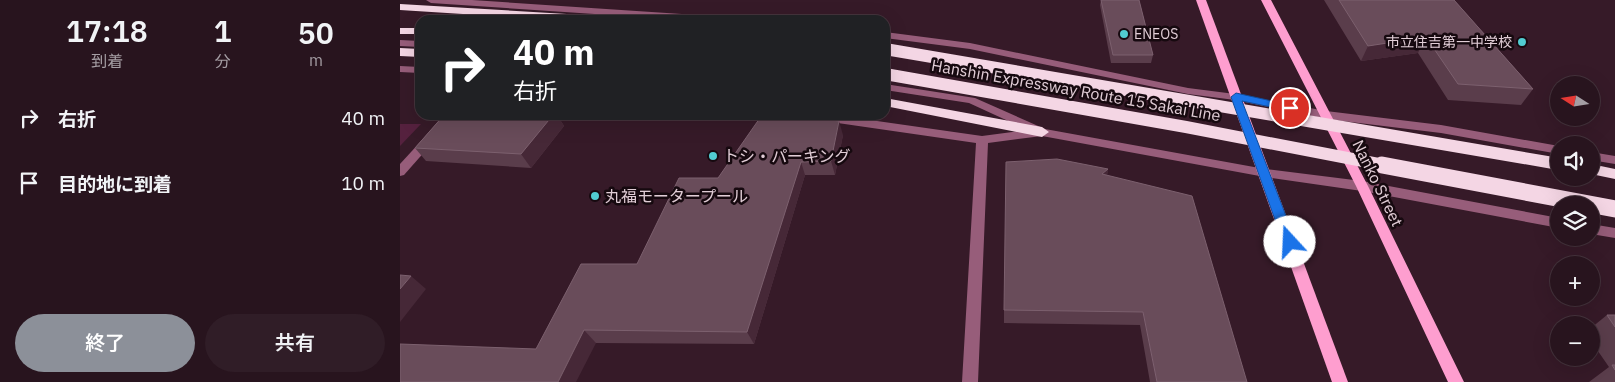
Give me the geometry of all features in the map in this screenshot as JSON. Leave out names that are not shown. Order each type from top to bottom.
[{"type":"highway","points":[[400,7],[534,15]]},
{"type":"highway","points":[[400,31],[415,31]]},
{"type":"highway","name":"Hanshin Expressway Route 15 Sakai Line","points":[[890,50],[952,58],[1550,162]]},
{"type":"highway","points":[[400,52],[415,53]]},
{"type":"highway","name":"Hanshin Expressway Route 15 Sakai Line","points":[[890,75],[1186,127],[1615,209]]},
{"type":"highway","points":[[890,102],[1042,132]]},
{"type":"highway","points":[[1600,172],[1615,174]]},
{"type":"main road","points":[[1200,0],[1340,382]]},
{"type":"main road","name":"Nanko Street","points":[[1266,0],[1362,186],[1456,382]]},
{"type":"street","points":[[431,0],[653,15]]},
{"type":"street","points":[[890,36],[970,46],[1188,91],[1236,97],[1326,115],[1390,125],[1441,130],[1550,148]]},
{"type":"street","points":[[400,43],[415,44]]},
{"type":"street","points":[[400,69],[415,70]]},
{"type":"street","points":[[890,89],[971,100],[1042,132],[1265,173],[1362,186],[1550,221]]},
{"type":"street","points":[[400,172],[447,120]]},
{"type":"street","points":[[844,120],[982,140],[1042,132]]},
{"type":"street","points":[[970,382],[982,140]]},
{"type":"street","points":[[1600,158],[1615,160]]},
{"type":"street","points":[[1600,230],[1615,233]]},
{"type":"shaded area","points":[[400,124],[421,124],[400,146]]},
{"type":"building","points":[[1101,0],[1139,0],[1153,55],[1113,55]]},
{"type":"building","points":[[1339,0],[1454,0],[1533,89],[1458,84],[1426,37],[1368,46]]},
{"type":"building","points":[[440,120],[549,120],[521,154],[415,148]]},
{"type":"building","points":[[759,120],[839,121],[831,161],[801,162],[747,332],[584,330],[558,382],[400,382],[400,344],[536,349],[581,264],[637,264],[679,178],[718,178]]},
{"type":"building","points":[[1057,159],[1108,169],[1102,174],[1192,196],[1247,382],[1157,382],[1143,312],[1004,310],[1006,162]]},
{"type":"building","points":[[400,275],[411,276],[400,289]]},
{"type":"building","points":[[1607,315],[1615,315],[1615,327]]},
{"type":"place","name":"ENEOS","points":[[1124,34]]},
{"type":"place","name":"市立住吉第一中学校","points":[[1522,42]]},
{"type":"place","name":"トシ・パーキング","points":[[713,156]]},
{"type":"place","name":"丸福モータープール","points":[[595,196]]},
{"type":"route","points":[[1290,108],[1236,97],[1290,242]]}]
